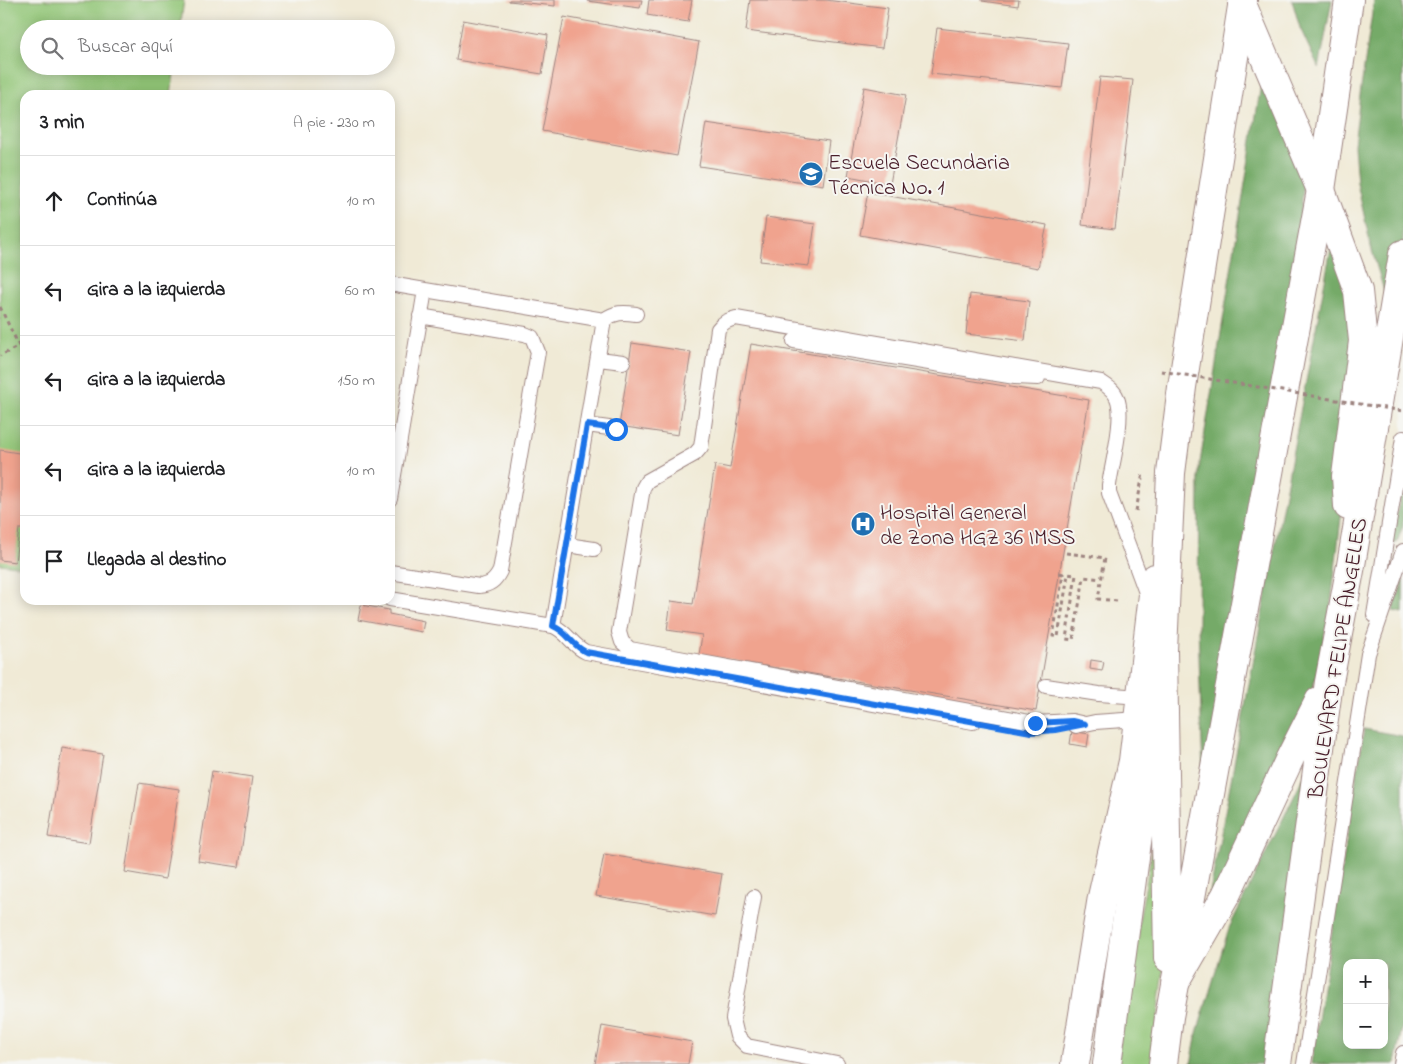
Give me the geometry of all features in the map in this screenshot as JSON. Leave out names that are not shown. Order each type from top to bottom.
[{"type":"main road","points":[[1163,1064],[1175,983],[1321,190],[1349,0]]},
{"type":"main road","points":[[1242,2],[1321,190],[1358,291],[1363,340],[1346,476],[1351,565]]},
{"type":"main road","points":[[1075,1064],[1102,897],[1133,761],[1182,387],[1242,2]]},
{"type":"main road","name":"BOULEVARD FELIPE ÁNGELES","points":[[1276,1064],[1329,682],[1351,565],[1403,254]]},
{"type":"main road","points":[[1169,1017],[1163,651],[1171,473]]},
{"type":"main road","points":[[1107,1064],[1163,651]]},
{"type":"main road","points":[[1175,983],[1226,895],[1290,758],[1329,682]]},
{"type":"lane","points":[[395,285],[604,320],[618,312],[636,314]]},
{"type":"lane","points":[[395,468],[425,290]]},
{"type":"lane","points":[[395,573],[479,586],[488,585],[496,579],[500,571],[538,352],[532,337],[525,334],[420,316]]},
{"type":"lane","points":[[1085,724],[1072,721],[1035,723],[630,649],[622,642],[619,632],[643,488],[647,481],[695,454],[701,447],[718,329],[728,320],[736,318],[1080,378],[1100,382],[1110,388],[1117,397],[1120,410],[1109,494],[1152,609]]},
{"type":"lane","points":[[553,626],[604,320]]},
{"type":"lane","points":[[794,341],[1015,378],[1080,378]]},
{"type":"lane","points":[[599,359],[623,362]]},
{"type":"lane","points":[[587,425],[616,429]]},
{"type":"lane","points":[[1304,1064],[1403,438]]},
{"type":"lane","points":[[567,545],[594,549]]},
{"type":"lane","points":[[1368,654],[1403,551]]},
{"type":"lane","points":[[395,600],[553,626],[559,628],[576,646],[586,652],[1031,732],[1055,730],[1095,722],[1139,708]]},
{"type":"lane","points":[[1046,686],[1099,694],[1139,708]]},
{"type":"lane","points":[[754,897],[733,1019],[737,1036],[747,1046],[837,1064]]},
{"type":"lane","points":[[1401,1064],[1403,1053]]},
{"type":"path","points":[[0,307],[19,346],[0,356]]},
{"type":"path","points":[[1161,371],[1403,411]]},
{"type":"path","points":[[1066,553],[1105,558],[1098,599],[1118,601]]},
{"type":"path","points":[[1060,574],[1063,574],[1053,636],[1058,637],[1068,574],[1076,576],[1066,639],[1073,640],[1084,576],[1102,579]]},
{"type":"green space","points":[[0,0],[184,0],[181,20],[20,20],[20,75],[174,75],[172,90],[20,90],[20,566],[0,564]]},
{"type":"green space","points":[[1292,0],[1332,0],[1319,69],[1300,28]]},
{"type":"green space","points":[[1374,0],[1403,0],[1403,271],[1387,301],[1371,247],[1357,183],[1354,145]]},
{"type":"green space","points":[[1263,72],[1308,137],[1295,274],[1204,806],[1198,625],[1199,469]]},
{"type":"green space","points":[[1335,227],[1361,299],[1347,466],[1331,604],[1314,686],[1288,751],[1215,899],[1209,897]]},
{"type":"green space","points":[[1403,480],[1403,526],[1397,542],[1391,545]]},
{"type":"green space","points":[[1403,580],[1403,613],[1393,611]]},
{"type":"green space","points":[[1364,729],[1403,736],[1403,1023],[1395,1064],[1311,1064]]},
{"type":"green space","points":[[1316,752],[1274,1064],[1191,1064],[1197,1033],[1229,928]]},
{"type":"green space","points":[[1161,803],[1164,969],[1152,1064],[1117,1064],[1132,959]]},
{"type":"building","points":[[555,0],[555,6],[509,1]]},
{"type":"building","points":[[587,0],[642,0],[640,8]]},
{"type":"building","points":[[649,0],[692,0],[688,22],[647,15]]},
{"type":"building","points":[[750,0],[826,0],[888,8],[882,48],[746,31]]},
{"type":"building","points":[[982,0],[1019,0],[1018,6]]},
{"type":"building","points":[[564,17],[699,42],[677,156],[542,131]]},
{"type":"building","points":[[463,20],[548,35],[542,74],[456,60]]},
{"type":"building","points":[[937,28],[1068,43],[1062,88],[931,74]]},
{"type":"building","points":[[1100,77],[1133,80],[1115,229],[1082,225]]},
{"type":"building","points":[[864,87],[906,95],[890,184],[848,176]]},
{"type":"building","points":[[706,123],[829,141],[823,185],[699,166]]},
{"type":"building","points":[[868,192],[1047,225],[1038,268],[860,235]]},
{"type":"building","points":[[766,217],[815,224],[809,266],[760,261]]},
{"type":"building","points":[[970,294],[1029,301],[1025,341],[966,334]]},
{"type":"building","points":[[632,343],[691,352],[678,435],[619,426]]},
{"type":"building","points":[[751,344],[1089,400],[1036,711],[699,655],[702,635],[667,630],[671,601],[693,604],[715,465],[730,468]]},
{"type":"building","points":[[0,450],[20,453],[20,529],[15,562],[0,560]]},
{"type":"building","points":[[361,605],[389,610],[389,614],[424,621],[422,632],[358,620]]},
{"type":"building","points":[[1091,660],[1104,662],[1102,671],[1090,669]]},
{"type":"building","points":[[1072,731],[1089,734],[1087,747],[1070,744]]},
{"type":"building","points":[[62,748],[103,754],[89,843],[48,837]]},
{"type":"building","points":[[212,771],[252,777],[239,867],[198,861]]},
{"type":"building","points":[[139,783],[179,789],[165,879],[125,872]]},
{"type":"building","points":[[604,854],[722,874],[715,916],[596,896]]},
{"type":"building","points":[[602,1026],[692,1042],[688,1064],[595,1064]]},
{"type":"place","name":"Escuela Secundaria Técnica No. 1","points":[[811,174]]},
{"type":"place","name":"Hospital General de Zona HGZ 36 IMSS","points":[[863,524]]},
{"type":"route","points":[[616,429],[587,425],[553,626],[559,628],[581,650],[1031,732],[1055,730],[1085,724],[1072,721],[1035,723]]}]
